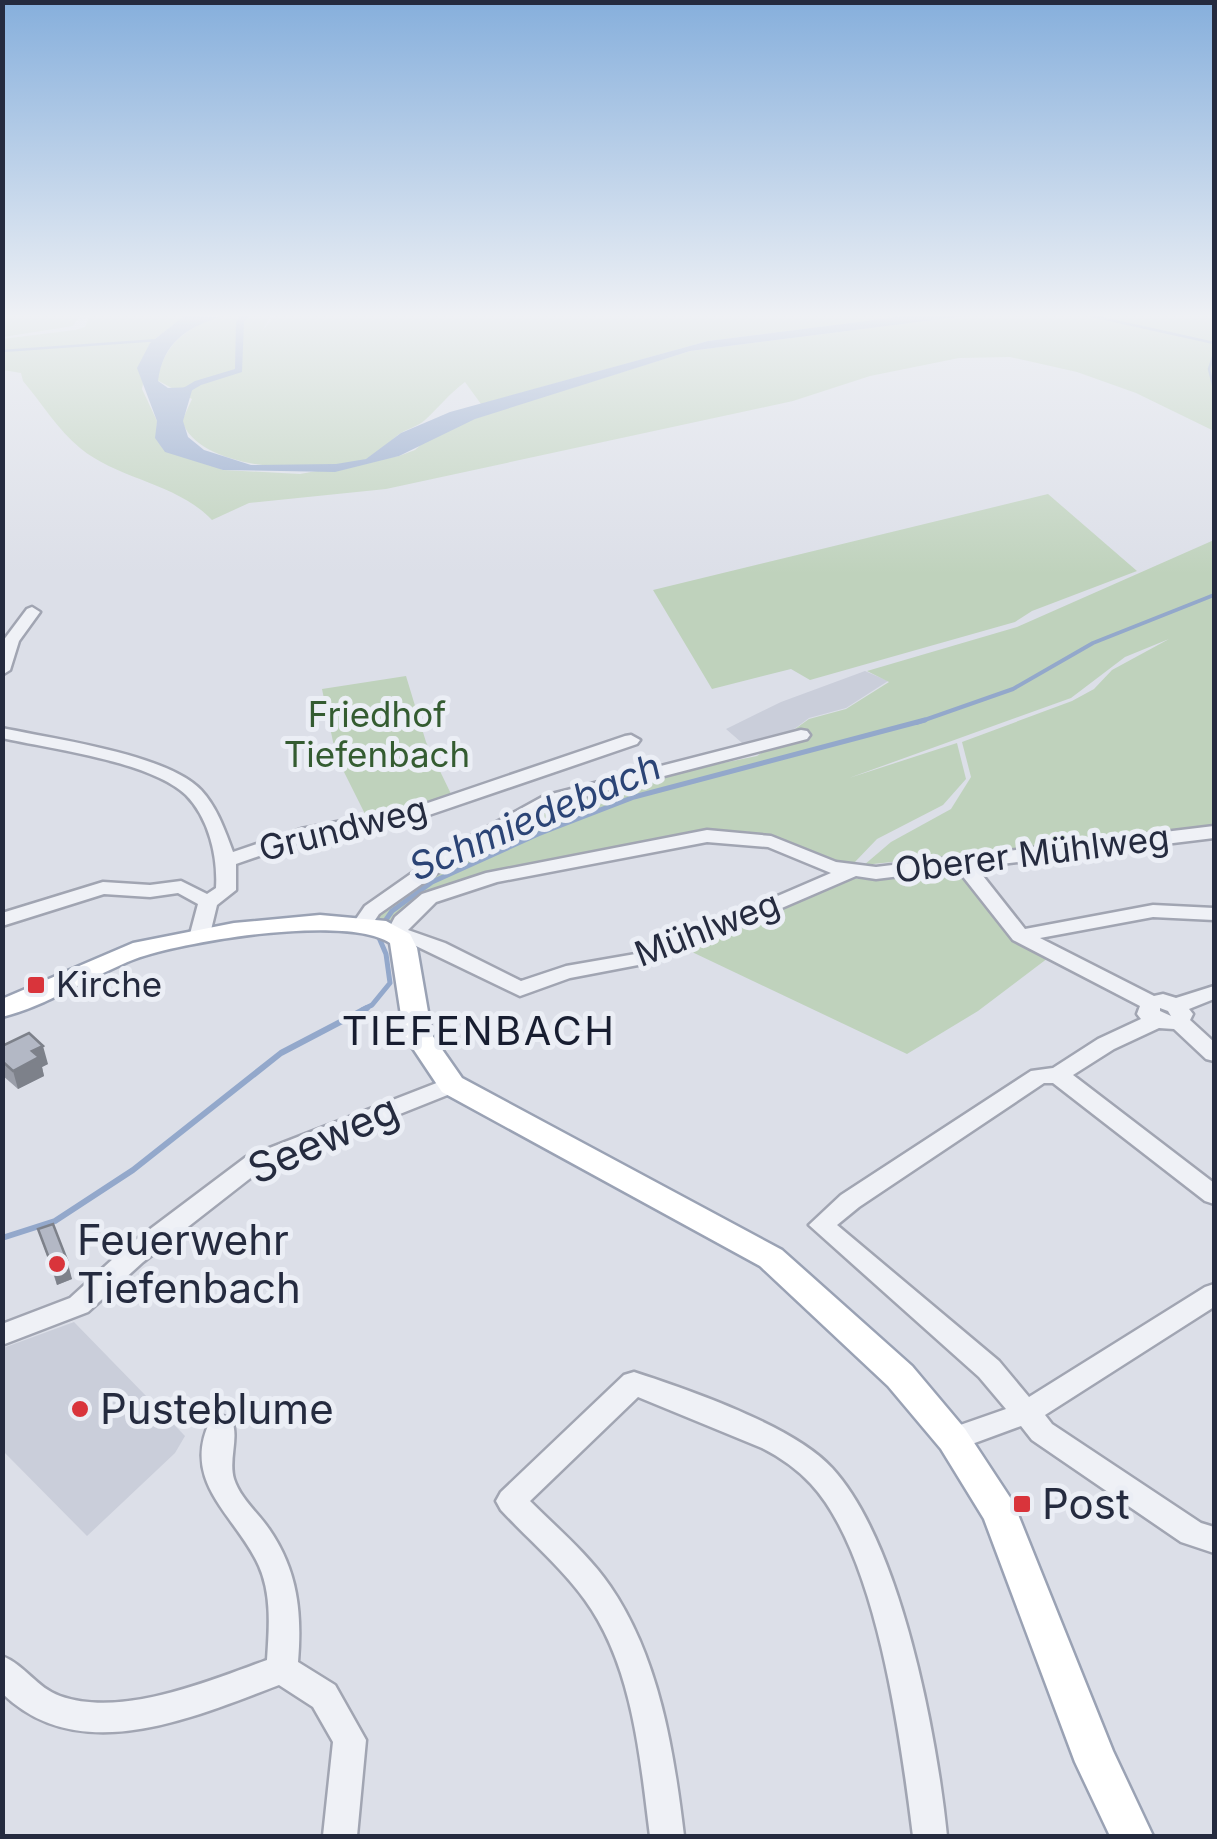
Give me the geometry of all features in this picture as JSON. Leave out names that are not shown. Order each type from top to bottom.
[{"type":"main road","points":[[2,1009],[142,948],[200,934],[380,927],[401,938],[413,1029],[423,1051],[452,1084],[772,1258],[893,1369],[954,1439],[1000,1513],[1096,1762],[1132,1836]]},
{"type":"street","points":[[2,670],[12,642],[32,612]]},
{"type":"street","name":"Grundweg","points":[[2,733],[149,770],[189,788],[211,820],[226,860],[226,890],[208,902]]},
{"type":"street","points":[[801,734],[550,800],[449,856],[372,910],[380,927],[402,922],[429,898],[493,877],[706,836],[772,842],[849,872]]},
{"type":"street","name":"Grundweg","points":[[226,860],[302,835],[423,811],[631,740],[620,755],[576,775],[550,800]]},
{"type":"street","name":"Oberer Mühlweg","points":[[849,872],[1211,835]]},
{"type":"street","points":[[962,862],[1020,936],[1166,1012],[1214,1054]]},
{"type":"street","name":"Mühlweg","points":[[380,927],[416,936],[480,973],[520,989],[566,972],[652,958],[849,872]]},
{"type":"street","points":[[2,920],[103,888],[150,890],[181,886],[208,902],[200,934]]},
{"type":"street","points":[[1020,936],[1153,910],[1214,914]]},
{"type":"street","points":[[1214,992],[1166,1012],[1058,1075],[1039,1076],[850,1201],[821,1225],[989,1369],[1042,1432],[1192,1533],[1214,1540]]},
{"type":"street","points":[[1058,1075],[1214,1196]]},
{"type":"street","name":"Seeweg","points":[[2,1335],[80,1305],[134,1255],[254,1163],[452,1084]]},
{"type":"street","points":[[954,1439],[1026,1413],[1212,1300]]},
{"type":"street","points":[[667,1836],[664,1800],[629,1650],[598,1593],[511,1502],[634,1383],[793,1450],[831,1489],[870,1555],[887,1606],[930,1836]]},
{"type":"street","points":[[220,1427],[216,1443],[218,1483],[270,1555],[286,1607],[282,1669]]},
{"type":"street","points":[[2,1670],[36,1702],[86,1716],[124,1716],[185,1704],[282,1669]]},
{"type":"street","points":[[282,1669],[324,1696],[350,1740],[340,1836]]},
{"type":"shaded area","points":[[865,671],[888,681],[846,708],[809,718],[785,736],[749,749],[726,729],[781,702]]},
{"type":"shaded area","name":"Pusteblume","points":[[74,1322],[185,1436],[175,1453],[87,1536],[3,1451],[3,1348]]},
{"type":"green space","points":[[39,402],[148,402],[157,421],[156,438],[223,470],[300,474],[399,456],[415,450],[439,429],[526,402],[789,402],[386,489],[249,503],[212,520],[165,489],[95,459]]},
{"type":"green space","points":[[191,402],[443,402],[425,420],[398,435],[372,457],[322,467],[265,466],[237,460],[212,451],[193,438],[182,421]]},
{"type":"green space","points":[[1154,402],[1214,402],[1214,431]]},
{"type":"green space","points":[[1048,494],[1137,571],[1032,611],[1015,622],[810,680],[791,669],[712,689],[653,590]]},
{"type":"green space","points":[[1214,540],[1214,827],[864,865],[891,842],[951,809],[971,777],[962,742],[1072,701],[1094,689],[1112,670],[1169,639],[1125,657],[1071,698],[849,778],[957,743],[966,779],[943,805],[877,839],[853,864],[838,863],[769,834],[701,833],[454,883],[425,896],[392,921],[375,917],[437,869],[446,872],[528,832],[552,804],[757,756],[809,719],[846,709],[889,682],[867,671],[1017,627]]},
{"type":"green space","name":"Friedhof Tiefenbach","points":[[406,676],[426,742],[452,796],[365,814],[336,756],[322,689]]},
{"type":"green space","points":[[956,868],[1002,929],[1048,958],[978,1011],[907,1054],[692,952],[698,946],[695,941],[836,881]]},
{"type":"water","points":[[150,402],[189,402],[183,421],[188,437],[204,450],[251,465],[336,464],[366,459],[401,433],[450,412],[487,402],[529,402],[475,419],[399,456],[335,472],[223,470],[165,452],[155,438],[157,421]]},
{"type":"building","points":[[29,1033],[43,1046],[32,1051],[39,1057],[13,1071],[2,1061],[2,1046]]},
{"type":"building","points":[[53,1224],[67,1260],[52,1266],[38,1229]]},
{"type":"waterway","name":"Schmiedebach","points":[[923,720],[1013,689],[1093,643],[1214,595]]},
{"type":"waterway","name":"Schmiedebach","points":[[383,924],[392,911],[432,882],[538,834],[634,797],[923,720]]},
{"type":"waterway","name":"Schmiedebach","points":[[916,723],[923,720]]},
{"type":"waterway","name":"Schmiedebach","points":[[362,1010],[372,1005],[390,983],[386,954],[377,933]]},
{"type":"waterway","name":"Schmiedebach","points":[[2,1238],[55,1221],[133,1170],[281,1053],[367,1008]]},
{"type":"place","name":"Kirche","points":[[36,985]]},
{"type":"place","name":"Feuerwehr Tiefenbach","points":[[57,1264]]},
{"type":"place","name":"Pusteblume","points":[[80,1409]]},
{"type":"place","name":"Post","points":[[1022,1504]]},
{"type":"district","name":"TIEFENBACH","points":[[479,1031]]}]
